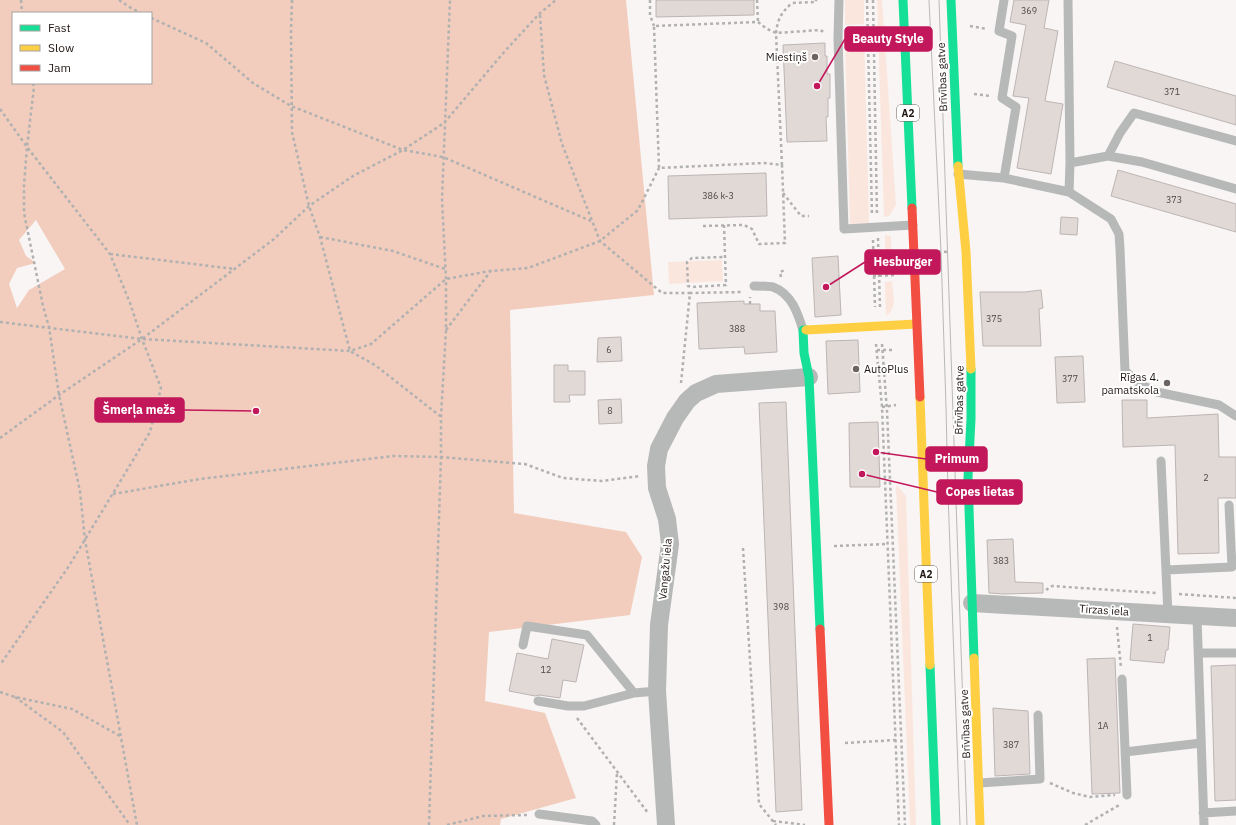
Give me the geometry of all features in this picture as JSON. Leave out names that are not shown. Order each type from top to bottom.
[{"type":"main road","name":"A2","points":[[903,0],[936,825]]},
{"type":"main road","name":"Brīvības gatve","points":[[951,0],[958,174],[966,252],[971,355],[971,419],[968,478],[980,825]]},
{"type":"main road","points":[[829,825],[809,377],[804,353],[803,330],[916,324]]},
{"type":"street","name":"Vangažu iela","points":[[659,822],[657,691],[659,624],[670,544],[667,519],[657,488],[656,466],[659,449],[675,418],[687,401],[696,393],[716,384],[809,377]]},
{"type":"street","name":"Tirzas iela","points":[[972,603],[1236,618]]},
{"type":"lane","points":[[839,0],[838,38],[844,228],[875,228],[913,225]]},
{"type":"lane","points":[[1004,0],[999,31],[1012,36],[1002,98],[1016,106],[1004,178]]},
{"type":"lane","points":[[1068,0],[1069,192]]},
{"type":"lane","points":[[1108,156],[1120,133],[1134,113],[1236,141]]},
{"type":"lane","points":[[1070,163],[1108,156],[1142,162],[1236,189]]},
{"type":"lane","points":[[958,174],[1004,178],[1069,192],[1111,219],[1119,234],[1125,371],[1140,384],[1156,392],[1218,405],[1236,416]]},
{"type":"lane","points":[[754,286],[772,287],[782,291],[798,312],[803,330]]},
{"type":"lane","points":[[1161,461],[1168,615]]},
{"type":"lane","points":[[1166,570],[1232,568],[1229,505]]},
{"type":"lane","points":[[1198,617],[1204,825]]},
{"type":"lane","points":[[523,645],[526,626],[587,635],[634,693]]},
{"type":"lane","points":[[1199,653],[1236,653]]},
{"type":"lane","points":[[1122,679],[1127,795]]},
{"type":"lane","points":[[538,701],[568,706],[584,706],[634,693],[657,691]]},
{"type":"lane","points":[[979,783],[987,784],[1040,779],[1038,715]]},
{"type":"lane","points":[[1125,752],[1201,743]]},
{"type":"lane","points":[[1203,813],[1236,811]]},
{"type":"lane","points":[[547,825],[544,815],[592,821],[596,825]]},
{"type":"path","points":[[21,0],[22,12]]},
{"type":"path","points":[[119,0],[139,12]]},
{"type":"path","points":[[292,0],[292,132],[309,206],[320,237],[350,350],[375,365],[441,416]]},
{"type":"path","points":[[429,825],[441,457],[441,416],[446,330],[446,279],[442,199],[450,0]]},
{"type":"path","points":[[0,438],[59,395],[142,339],[274,239],[309,206],[353,176],[403,150],[444,123],[505,51],[540,14],[556,0]]},
{"type":"path","points":[[0,322],[142,339],[350,350],[371,344],[446,279],[490,271],[528,268],[600,241],[638,210],[659,168],[654,26],[650,15],[650,0]]},
{"type":"path","points":[[758,0],[758,22]]},
{"type":"path","points":[[703,226],[744,225],[752,229],[758,244],[785,243],[776,33],[777,24],[780,15],[792,3],[816,2],[816,0]]},
{"type":"path","points":[[867,0],[875,228],[879,276],[877,350],[882,407],[899,825]]},
{"type":"path","points":[[873,0],[874,276],[878,325],[883,350],[887,406],[905,825]]},
{"type":"path","points":[[540,14],[544,76],[562,144],[600,241],[662,293],[742,291]]},
{"type":"path","points":[[152,18],[206,43],[253,83],[291,106],[403,150],[443,157],[591,221]]},
{"type":"path","points":[[654,26],[758,22],[767,29],[776,33],[820,30],[826,33],[830,38],[846,37],[850,28],[868,28]]},
{"type":"path","points":[[968,26],[999,31]]},
{"type":"path","points":[[34,84],[24,185],[24,213],[43,306],[49,327],[59,395],[80,491],[85,540],[137,825]]},
{"type":"path","points":[[968,93],[1002,98]]},
{"type":"path","points":[[0,109],[27,147],[110,254],[130,303],[161,388],[150,432],[69,566],[0,665]]},
{"type":"path","points":[[659,168],[764,163],[782,165]]},
{"type":"path","points":[[783,193],[801,216],[809,216]]},
{"type":"path","points":[[724,226],[726,292]]},
{"type":"path","points":[[320,237],[393,251],[445,269]]},
{"type":"path","points":[[110,254],[235,269]]},
{"type":"path","points":[[725,257],[692,258],[687,262],[688,286],[726,285]]},
{"type":"path","points":[[446,330],[490,271]]},
{"type":"path","points":[[874,276],[894,276]]},
{"type":"path","points":[[680,387],[690,293]]},
{"type":"path","points":[[877,350],[894,350]]},
{"type":"path","points":[[882,407],[896,405]]},
{"type":"path","points":[[113,494],[200,479],[393,456],[441,457],[525,464],[563,478],[602,481],[656,474]]},
{"type":"path","points":[[817,546],[888,544]]},
{"type":"path","points":[[743,548],[759,804],[776,825]]},
{"type":"path","points":[[1022,605],[1052,586],[1236,598]]},
{"type":"path","points":[[1115,611],[1122,679]]},
{"type":"path","points":[[0,692],[15,697],[72,708],[120,737]]},
{"type":"path","points":[[15,697],[63,732],[130,825]]},
{"type":"path","points":[[568,706],[617,772],[659,822]]},
{"type":"path","points":[[826,744],[896,740]]},
{"type":"path","points":[[614,825],[617,772]]},
{"type":"path","points":[[1040,779],[1073,793],[1090,797],[1127,795],[1127,800],[1085,825]]},
{"type":"path","points":[[447,825],[483,816],[544,815]]},
{"type":"path","points":[[773,821],[805,825]]},
{"type":"shaded area","points":[[0,0],[626,0],[654,295],[510,310],[514,513],[626,532],[642,557],[630,615],[489,632],[485,701],[545,713],[576,798],[501,819],[500,825],[0,825]],"holes":[[[36,220],[65,269],[29,290],[17,308],[9,284],[17,268],[36,263],[26,256],[19,240]]]},
{"type":"shaded area","points":[[845,0],[864,0],[864,24],[845,25]]},
{"type":"shaded area","points":[[877,0],[882,0],[896,205],[889,216],[884,217]]},
{"type":"shaded area","points":[[852,32],[864,32],[869,223],[850,224],[845,41],[850,40]]},
{"type":"shaded area","points":[[885,235],[891,236],[892,268],[885,268]]},
{"type":"shaded area","points":[[722,260],[723,281],[669,284],[668,262]]},
{"type":"shaded area","points":[[892,281],[894,300],[890,313],[886,316],[885,282]]},
{"type":"shaded area","points":[[896,485],[906,496],[916,825],[910,825]]},
{"type":"building","points":[[656,0],[754,0],[754,15],[656,17]]},
{"type":"building","points":[[1014,0],[1049,0],[1044,28],[1058,31],[1045,101],[1063,104],[1051,174],[1017,168],[1029,98],[1013,96],[1026,25],[1010,22]]},
{"type":"building","points":[[825,43],[827,74],[830,74],[830,98],[828,98],[828,117],[826,117],[827,141],[787,142],[783,45]]},
{"type":"building","points":[[1115,61],[1236,96],[1236,125],[1107,87]]},
{"type":"building","points":[[1118,170],[1236,204],[1236,232],[1111,196]]},
{"type":"building","points":[[766,173],[767,216],[669,219],[668,176]]},
{"type":"building","points":[[1061,217],[1078,218],[1077,235],[1060,234]]},
{"type":"building","points":[[838,256],[841,315],[815,317],[812,258]]},
{"type":"building","points":[[1041,290],[1043,308],[1039,309],[1041,346],[983,346],[980,292],[1025,292]]},
{"type":"building","points":[[744,301],[744,304],[760,304],[760,311],[775,311],[777,352],[745,354],[744,347],[699,349],[697,303]]},
{"type":"building","points":[[621,337],[622,361],[597,362],[598,338]]},
{"type":"building","points":[[858,340],[860,392],[828,394],[826,341]]},
{"type":"building","points":[[1083,356],[1085,402],[1057,403],[1055,357]]},
{"type":"building","points":[[554,365],[568,365],[568,371],[585,371],[585,395],[569,395],[570,402],[554,402]]},
{"type":"building","points":[[621,399],[622,423],[599,424],[598,400]]},
{"type":"building","points":[[1122,400],[1147,400],[1147,418],[1218,414],[1219,457],[1236,457],[1236,498],[1218,498],[1219,553],[1178,554],[1175,445],[1123,447]]},
{"type":"building","points":[[786,402],[802,810],[776,812],[759,403]]},
{"type":"building","points":[[878,422],[880,487],[850,487],[849,423]]},
{"type":"building","points":[[1013,539],[1015,582],[1043,583],[1043,593],[989,593],[987,540]]},
{"type":"building","points":[[1133,624],[1170,627],[1168,650],[1166,650],[1164,663],[1130,660]]},
{"type":"building","points":[[552,639],[584,645],[576,682],[563,680],[560,698],[539,695],[535,696],[509,691],[517,653],[548,659]]},
{"type":"building","points":[[1115,658],[1120,793],[1092,794],[1087,659]]},
{"type":"building","points":[[1236,665],[1236,800],[1215,801],[1211,666]]},
{"type":"building","points":[[993,708],[1028,711],[1030,774],[995,776]]},
{"type":"tram line","points":[[929,0],[941,252],[960,825]]},
{"type":"tram line","points":[[939,0],[967,825]]},
{"type":"traffic: fast","points":[[903,0],[912,208]]},
{"type":"traffic: fast","points":[[951,0],[958,166]]},
{"type":"traffic: fast","points":[[806,330],[803,330],[804,353],[809,377],[820,629]]},
{"type":"traffic: fast","points":[[971,369],[971,419],[968,478],[974,658]]},
{"type":"traffic: fast","points":[[930,665],[936,825]]},
{"type":"traffic: slow","points":[[958,166],[966,252],[971,369]]},
{"type":"traffic: slow","points":[[806,330],[916,324]]},
{"type":"traffic: slow","points":[[920,397],[930,665]]},
{"type":"traffic: slow","points":[[974,658],[980,825]]},
{"type":"traffic: jam","points":[[912,208],[920,397]]},
{"type":"traffic: jam","points":[[820,629],[829,825]]},
{"type":"place","name":"Miestiņš","points":[[815,57]]},
{"type":"place","name":"Beauty Style","points":[[817,86]]},
{"type":"place","name":"Hesburger","points":[[826,287]]},
{"type":"place","name":"AutoPlus","points":[[856,369]]},
{"type":"place","name":"Rīgas 4. pamatskola","points":[[1167,383]]},
{"type":"place","name":"Šmerļa mežs","points":[[256,411]]},
{"type":"place","name":"Primum","points":[[876,452]]},
{"type":"place","name":"Copes lietas","points":[[862,474]]}]
